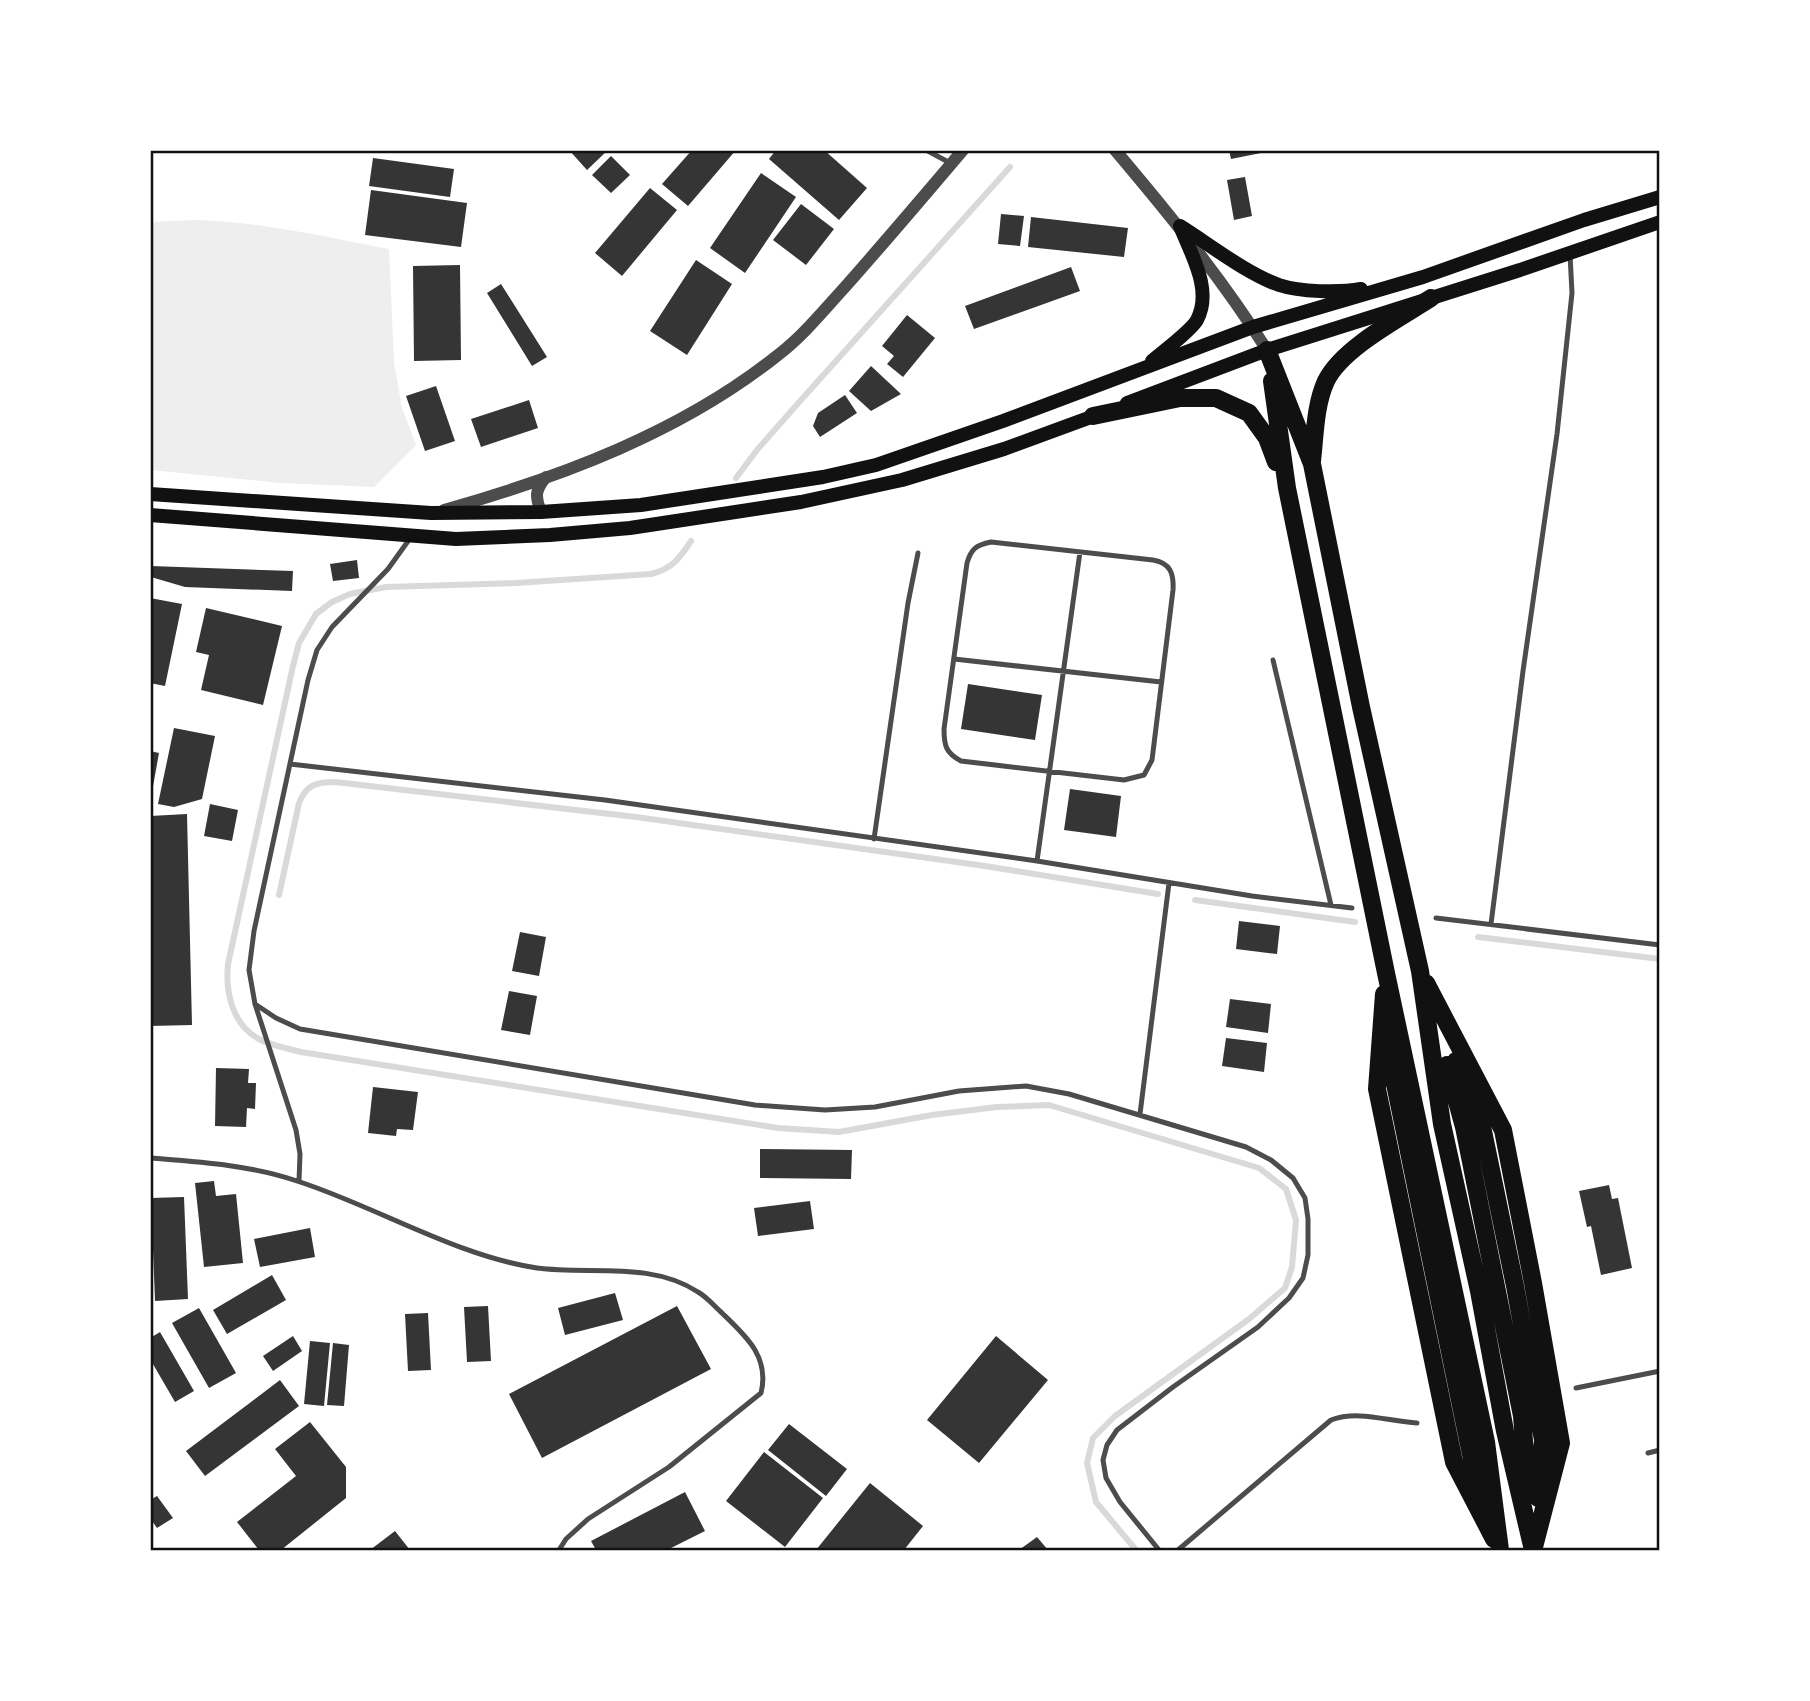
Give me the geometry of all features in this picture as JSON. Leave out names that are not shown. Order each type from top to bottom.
[{"type":"highway","points":[[1312,464],[1318,411],[1326,382],[1340,359],[1431,298]]},
{"type":"highway","points":[[1267,350],[1312,464],[1360,707],[1420,971],[1442,1124],[1479,1291],[1505,1431],[1533,1550]]},
{"type":"highway","points":[[1267,350],[1287,488],[1386,973],[1486,1442],[1499,1549]]},
{"type":"highway","points":[[1093,416],[1181,398],[1216,398],[1249,412],[1267,438],[1287,488]]},
{"type":"highway","points":[[1420,971],[1503,1130],[1561,1443],[1533,1550]]},
{"type":"highway","points":[[1386,973],[1377,1089],[1454,1462],[1499,1549]]},
{"type":"main road","points":[[150,494],[431,513],[541,512],[641,505],[823,477],[876,465],[1003,421],[1253,327],[1423,277],[1584,220],[1660,197]]},
{"type":"main road","points":[[150,515],[456,539],[616,530],[801,502],[902,481],[1004,449],[1267,350],[1660,222]]},
{"type":"main road","points":[[1180,226],[1280,285],[1348,291],[1423,277]]},
{"type":"main road","points":[[1146,366],[1196,321],[1202,300],[1202,282],[1180,226]]},
{"type":"street","points":[[431,513],[506,492],[659,431],[690,415],[779,355],[818,317],[963,150]]},
{"type":"street","points":[[1115,150],[1180,226],[1230,292],[1267,350]]},
{"type":"street","points":[[541,512],[535,497],[538,487],[546,477]]},
{"type":"lane","points":[[926,150],[952,164]]},
{"type":"lane","points":[[1491,924],[1557,433],[1572,293],[1570,253]]},
{"type":"lane","points":[[299,1181],[300,1154],[296,1130],[256,1004],[250,970],[254,931],[308,680],[317,650],[332,627],[388,569],[411,537]]},
{"type":"lane","points":[[991,542],[1153,559],[1163,562],[1170,569],[1173,590],[1152,760],[1144,775],[1124,780],[961,761],[951,756],[946,749],[944,729],[954,659],[965,573],[971,551],[979,545],[991,542]]},
{"type":"lane","points":[[874,839],[908,603],[918,552]]},
{"type":"lane","points":[[1037,861],[1080,552]]},
{"type":"lane","points":[[954,659],[1161,682]]},
{"type":"lane","points":[[1273,660],[1331,905]]},
{"type":"lane","points":[[290,764],[605,800],[1352,908]]},
{"type":"lane","points":[[1140,1114],[1169,883]]},
{"type":"lane","points":[[1437,918],[1660,945]]},
{"type":"lane","points":[[256,1004],[276,1018],[300,1029],[791,1109],[875,1107],[959,1091],[1026,1086],[1069,1094],[1140,1114],[1246,1147],[1271,1160],[1293,1178],[1305,1198],[1308,1255],[1303,1278],[1289,1298],[1258,1327],[1117,1430],[1107,1445],[1103,1460],[1106,1478],[1120,1502],[1159,1550]]},
{"type":"lane","points":[[150,1158],[260,1170],[299,1181],[481,1254],[537,1268],[665,1276],[699,1292],[754,1345],[761,1358],[764,1382],[761,1393],[669,1467],[588,1519],[566,1539],[559,1550]]},
{"type":"lane","points":[[1576,1388],[1660,1371]]},
{"type":"lane","points":[[1178,1550],[1331,1420],[1344,1415],[1359,1415],[1416,1423]]},
{"type":"lane","points":[[1648,1453],[1660,1450]]},
{"type":"shaded area","points":[[196,220],[269,227],[389,249],[394,363],[402,408],[416,445],[374,487],[281,483],[151,470],[151,222]]},
{"type":"building","points":[[569,150],[608,150],[587,170]]},
{"type":"building","points":[[692,150],[736,150],[688,206],[662,184]]},
{"type":"building","points":[[776,150],[824,150],[867,188],[839,220],[769,159]]},
{"type":"building","points":[[1229,150],[1266,150],[1266,152],[1231,159]]},
{"type":"building","points":[[611,156],[630,175],[611,193],[592,175]]},
{"type":"building","points":[[373,158],[454,169],[450,197],[369,186]]},
{"type":"building","points":[[761,173],[796,197],[745,273],[710,248]]},
{"type":"building","points":[[1245,177],[1252,216],[1234,220],[1227,180]]},
{"type":"building","points":[[650,188],[677,210],[622,276],[595,253]]},
{"type":"building","points":[[371,190],[467,203],[461,247],[365,235]]},
{"type":"building","points":[[801,204],[834,229],[806,265],[773,240]]},
{"type":"building","points":[[1001,214],[1024,216],[1020,246],[998,244]]},
{"type":"building","points":[[1031,217],[1128,228],[1124,257],[1028,247]]},
{"type":"building","points":[[696,260],[732,284],[687,355],[650,331]]},
{"type":"building","points":[[460,265],[461,360],[414,361],[413,266]]},
{"type":"building","points":[[1071,267],[1080,291],[974,329],[965,306]]},
{"type":"building","points":[[501,284],[547,357],[532,366],[487,293]]},
{"type":"building","points":[[907,315],[935,338],[903,377],[887,364],[894,356],[882,346]]},
{"type":"building","points":[[871,366],[901,394],[871,411],[849,391]]},
{"type":"building","points":[[436,386],[455,441],[425,451],[406,396]]},
{"type":"building","points":[[845,395],[857,413],[820,437],[813,426],[818,413]]},
{"type":"building","points":[[529,400],[538,428],[481,447],[471,419]]},
{"type":"building","points":[[357,560],[359,578],[333,581],[330,564]]},
{"type":"building","points":[[151,566],[293,571],[292,591],[185,587],[151,577]]},
{"type":"building","points":[[150,598],[182,604],[165,686],[150,683]]},
{"type":"building","points":[[206,608],[282,626],[263,705],[201,690],[209,655],[196,652]]},
{"type":"building","points":[[968,684],[1042,695],[1035,740],[961,729]]},
{"type":"building","points":[[174,728],[215,736],[202,799],[174,807],[158,804]]},
{"type":"building","points":[[150,751],[159,753],[152,792],[150,792]]},
{"type":"building","points":[[1070,789],[1121,796],[1116,837],[1064,830]]},
{"type":"building","points":[[210,804],[238,810],[232,841],[204,836]]},
{"type":"building","points":[[187,814],[192,1025],[150,1026],[150,816]]},
{"type":"building","points":[[1239,921],[1280,926],[1277,954],[1236,949]]},
{"type":"building","points":[[520,932],[546,937],[539,976],[512,971]]},
{"type":"building","points":[[509,991],[537,996],[530,1035],[501,1030]]},
{"type":"building","points":[[1230,999],[1271,1004],[1268,1033],[1226,1027]]},
{"type":"building","points":[[1226,1038],[1267,1043],[1264,1072],[1222,1066]]},
{"type":"building","points":[[216,1068],[249,1069],[248,1083],[256,1083],[255,1109],[247,1108],[246,1127],[215,1126]]},
{"type":"building","points":[[373,1087],[418,1092],[413,1130],[397,1129],[396,1136],[368,1133]]},
{"type":"building","points":[[760,1149],[852,1150],[851,1179],[760,1178]]},
{"type":"building","points":[[214,1181],[216,1196],[236,1194],[243,1263],[204,1267],[195,1183]]},
{"type":"building","points":[[1609,1185],[1612,1199],[1618,1198],[1632,1268],[1601,1275],[1591,1226],[1587,1227],[1579,1191]]},
{"type":"building","points":[[184,1197],[188,1299],[155,1301],[151,1198]]},
{"type":"building","points":[[810,1201],[814,1229],[758,1236],[754,1208]]},
{"type":"building","points":[[310,1228],[315,1257],[260,1267],[254,1239]]},
{"type":"building","points":[[272,1275],[286,1300],[227,1334],[213,1310]]},
{"type":"building","points":[[615,1293],[623,1320],[565,1335],[558,1308]]},
{"type":"building","points":[[488,1306],[491,1361],[467,1362],[464,1307]]},
{"type":"building","points":[[677,1306],[711,1369],[542,1458],[509,1394]]},
{"type":"building","points":[[199,1308],[236,1373],[209,1388],[172,1323]]},
{"type":"building","points":[[428,1313],[431,1370],[408,1371],[405,1314]]},
{"type":"building","points":[[160,1332],[194,1391],[175,1402],[150,1359],[150,1338]]},
{"type":"building","points":[[293,1336],[302,1351],[273,1371],[263,1356]]},
{"type":"building","points":[[996,1336],[1048,1380],[979,1463],[927,1420]]},
{"type":"building","points":[[310,1341],[330,1343],[324,1406],[304,1404]]},
{"type":"building","points":[[333,1343],[349,1345],[344,1406],[327,1405]]},
{"type":"building","points":[[280,1380],[299,1406],[205,1476],[186,1451]]},
{"type":"building","points":[[310,1422],[346,1467],[346,1498],[281,1550],[259,1550],[237,1522],[296,1476],[275,1449]]},
{"type":"building","points":[[789,1424],[847,1469],[826,1496],[768,1450]]},
{"type":"building","points":[[764,1452],[823,1498],[785,1547],[726,1501]]},
{"type":"building","points":[[870,1483],[923,1526],[904,1550],[816,1550]]},
{"type":"building","points":[[685,1492],[705,1531],[667,1550],[596,1550],[591,1541]]},
{"type":"building","points":[[157,1496],[173,1518],[157,1528],[150,1518],[150,1500]]},
{"type":"building","points":[[395,1531],[410,1550],[370,1550]]},
{"type":"building","points":[[1037,1537],[1048,1550],[1019,1550]]},
{"type":"waterway","points":[[736,478],[801,400],[1010,167]]},
{"type":"waterway","points":[[691,541],[675,562],[651,574],[516,583],[386,587],[350,594],[332,602],[316,614],[299,643],[293,666],[228,964],[228,986],[233,1008],[244,1028],[253,1035],[268,1043],[301,1052],[778,1128],[839,1132],[932,1115],[997,1107],[1049,1105],[1259,1168],[1286,1189],[1296,1220],[1292,1267],[1285,1288],[1249,1319],[1115,1416],[1093,1438],[1087,1463],[1096,1502],[1136,1550]]},
{"type":"waterway","points":[[279,895],[299,803],[308,788],[335,782],[636,817],[985,866],[1158,894]]},
{"type":"waterway","points":[[1195,900],[1355,922]]},
{"type":"waterway","points":[[1478,937],[1660,959]]}]
